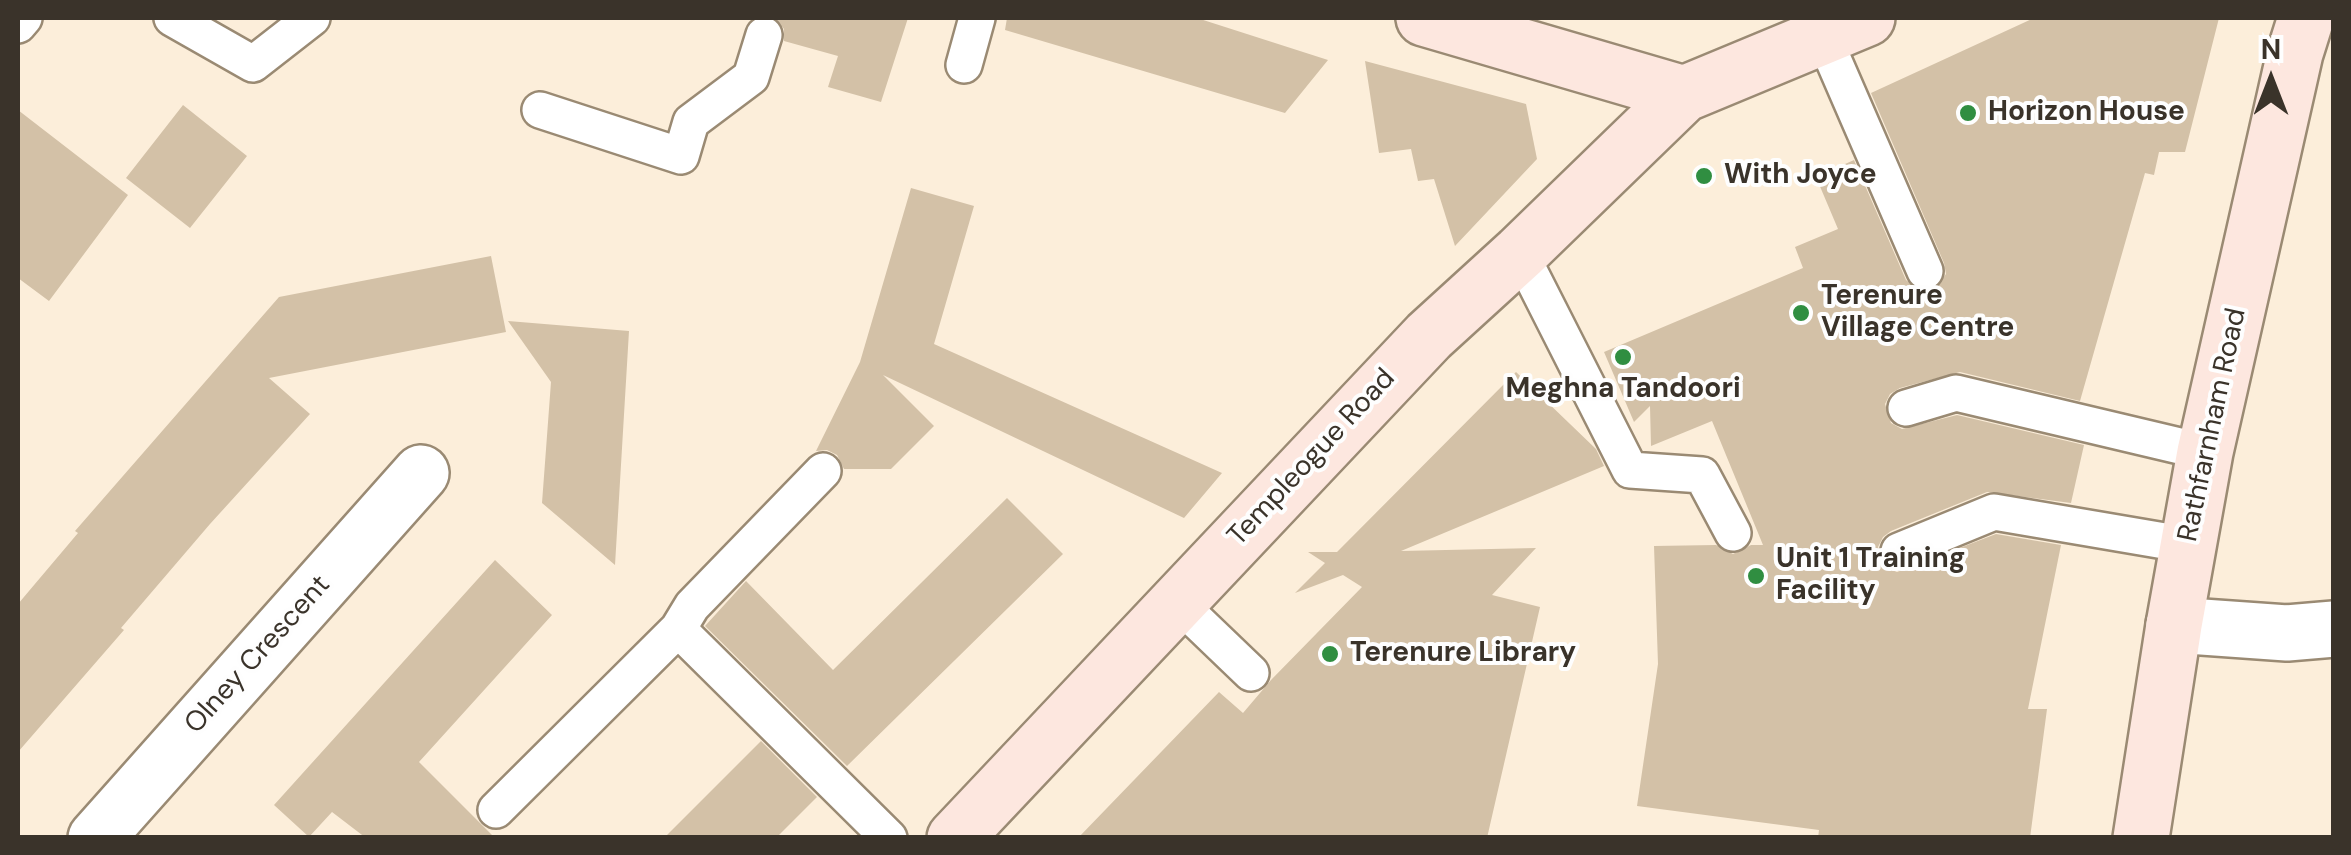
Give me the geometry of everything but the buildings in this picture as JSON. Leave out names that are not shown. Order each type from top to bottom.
[{"type":"main road","points":[[1424,18],[1684,94],[1845,27]]},
{"type":"main road","name":"Rathfarnham Road","points":[[2141,838],[2205,452],[2293,29]]},
{"type":"main road","name":"Templeogue Road","points":[[955,838],[1428,336],[1684,94]]},
{"type":"street","name":"Olney Crescent","points":[[96,838],[420,473]]},
{"type":"street","points":[[2174,624],[2287,634],[2334,629]]},
{"type":"lane","points":[[18,25],[24,18]]},
{"type":"lane","points":[[172,18],[253,64],[312,18]]},
{"type":"lane","points":[[964,65],[977,18]]},
{"type":"lane","points":[[1845,27],[1925,270]]},
{"type":"lane","points":[[540,110],[680,156],[691,122],[751,77],[764,35]]},
{"type":"lane","points":[[1520,253],[1630,470],[1702,475],[1733,532]]},
{"type":"lane","points":[[1906,408],[1956,393],[2205,452]]},
{"type":"lane","points":[[496,810],[678,630],[692,606],[823,471]]},
{"type":"lane","points":[[1899,551],[1994,512],[2188,546]]},
{"type":"lane","points":[[1178,602],[1251,673]]},
{"type":"lane","points":[[678,630],[890,838]]},
{"type":"place","name":"Horizon House","points":[[1968,113]]},
{"type":"place","name":"With Joyce","points":[[1704,176]]},
{"type":"place","name":"Terenure Village Centre","points":[[1801,313]]},
{"type":"place","name":"Meghna Tandoori","points":[[1623,357]]},
{"type":"place","name":"Unit 1 Training Facility","points":[[1756,576]]},
{"type":"place","name":"Terenure Library","points":[[1330,654]]}]
